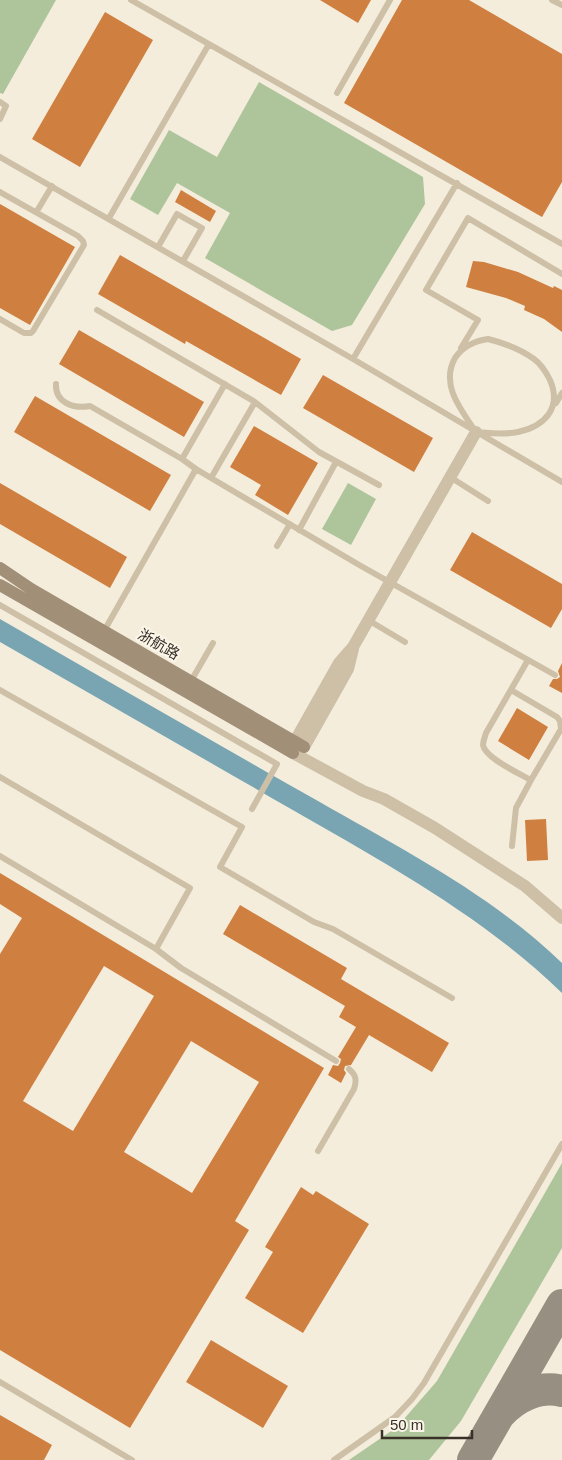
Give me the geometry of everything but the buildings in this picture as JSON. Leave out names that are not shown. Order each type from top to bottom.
[{"type":"street","points":[[476,432],[353,647],[348,669],[297,747],[363,791],[384,799],[435,828],[525,886],[562,918]]},
{"type":"street","name":"浙航路","points":[[0,568],[31,589],[191,681],[297,747]]},
{"type":"street","name":"浙航路","points":[[0,585],[297,747]]},
{"type":"lane","points":[[131,0],[562,244]]},
{"type":"lane","points":[[336,93],[390,0]]},
{"type":"lane","points":[[552,0],[562,6]]},
{"type":"lane","points":[[109,218],[209,44]]},
{"type":"lane","points":[[0,102],[6,106],[0,118]]},
{"type":"lane","points":[[0,157],[353,359],[562,482]]},
{"type":"lane","points":[[353,359],[457,184]]},
{"type":"lane","points":[[37,211],[52,186]]},
{"type":"lane","points":[[0,192],[37,211],[78,236],[84,245],[34,331],[24,333],[0,319]]},
{"type":"lane","points":[[158,247],[177,214],[202,228],[183,262]]},
{"type":"lane","points":[[476,432],[456,401],[448,375],[456,356],[478,320],[426,290],[468,218],[562,274]]},
{"type":"lane","points":[[97,310],[255,402],[319,452],[379,486]]},
{"type":"lane","points":[[456,356],[466,346],[476,341],[488,339],[506,343],[534,359],[547,372],[553,386],[555,401],[550,413]]},
{"type":"lane","points":[[56,384],[56,390],[65,403],[73,407],[82,408],[90,406],[299,530],[555,676]]},
{"type":"lane","points":[[182,459],[225,384]]},
{"type":"lane","points":[[476,432],[517,433],[535,427],[544,421],[562,393]]},
{"type":"lane","points":[[211,478],[255,402]]},
{"type":"lane","points":[[299,530],[336,462]]},
{"type":"lane","points":[[104,631],[196,469]]},
{"type":"lane","points":[[450,477],[488,501]]},
{"type":"lane","points":[[277,546],[290,524]]},
{"type":"lane","points":[[0,605],[278,764],[252,809]]},
{"type":"lane","points":[[368,620],[405,642]]},
{"type":"lane","points":[[191,681],[213,643]]},
{"type":"lane","points":[[528,660],[486,734],[483,743],[485,751],[494,758],[532,780]]},
{"type":"lane","points":[[0,690],[242,827],[220,867],[314,922],[333,929],[452,998]]},
{"type":"lane","points":[[511,690],[557,717],[560,721],[561,729],[516,808],[512,846]]},
{"type":"lane","points":[[0,777],[190,888],[156,949]]},
{"type":"lane","points":[[0,856],[156,949],[181,968],[336,1060]]},
{"type":"lane","points":[[318,1151],[354,1089],[356,1077],[349,1069]]},
{"type":"lane","points":[[334,1460],[395,1417],[424,1383],[562,1144]]},
{"type":"lane","points":[[0,1382],[132,1460]]},
{"type":"green space","points":[[0,0],[56,0],[3,94],[0,93]]},
{"type":"green space","points":[[259,82],[423,177],[425,204],[352,325],[332,331],[205,258],[230,213],[177,183],[158,215],[130,199],[169,130],[217,157]]},
{"type":"green space","points":[[348,483],[376,499],[351,545],[322,529]]},
{"type":"green space","points":[[562,1163],[562,1248],[461,1421],[429,1460],[349,1460],[397,1427],[437,1381]]},
{"type":"water","points":[[0,619],[445,874],[535,938],[562,963],[562,993],[532,965],[500,940],[467,916],[397,871],[0,642]]},
{"type":"taxiway","points":[[473,1460],[562,1305]]},
{"type":"taxiway","points":[[500,1414],[513,1402],[528,1394],[545,1390],[562,1391]]}]
